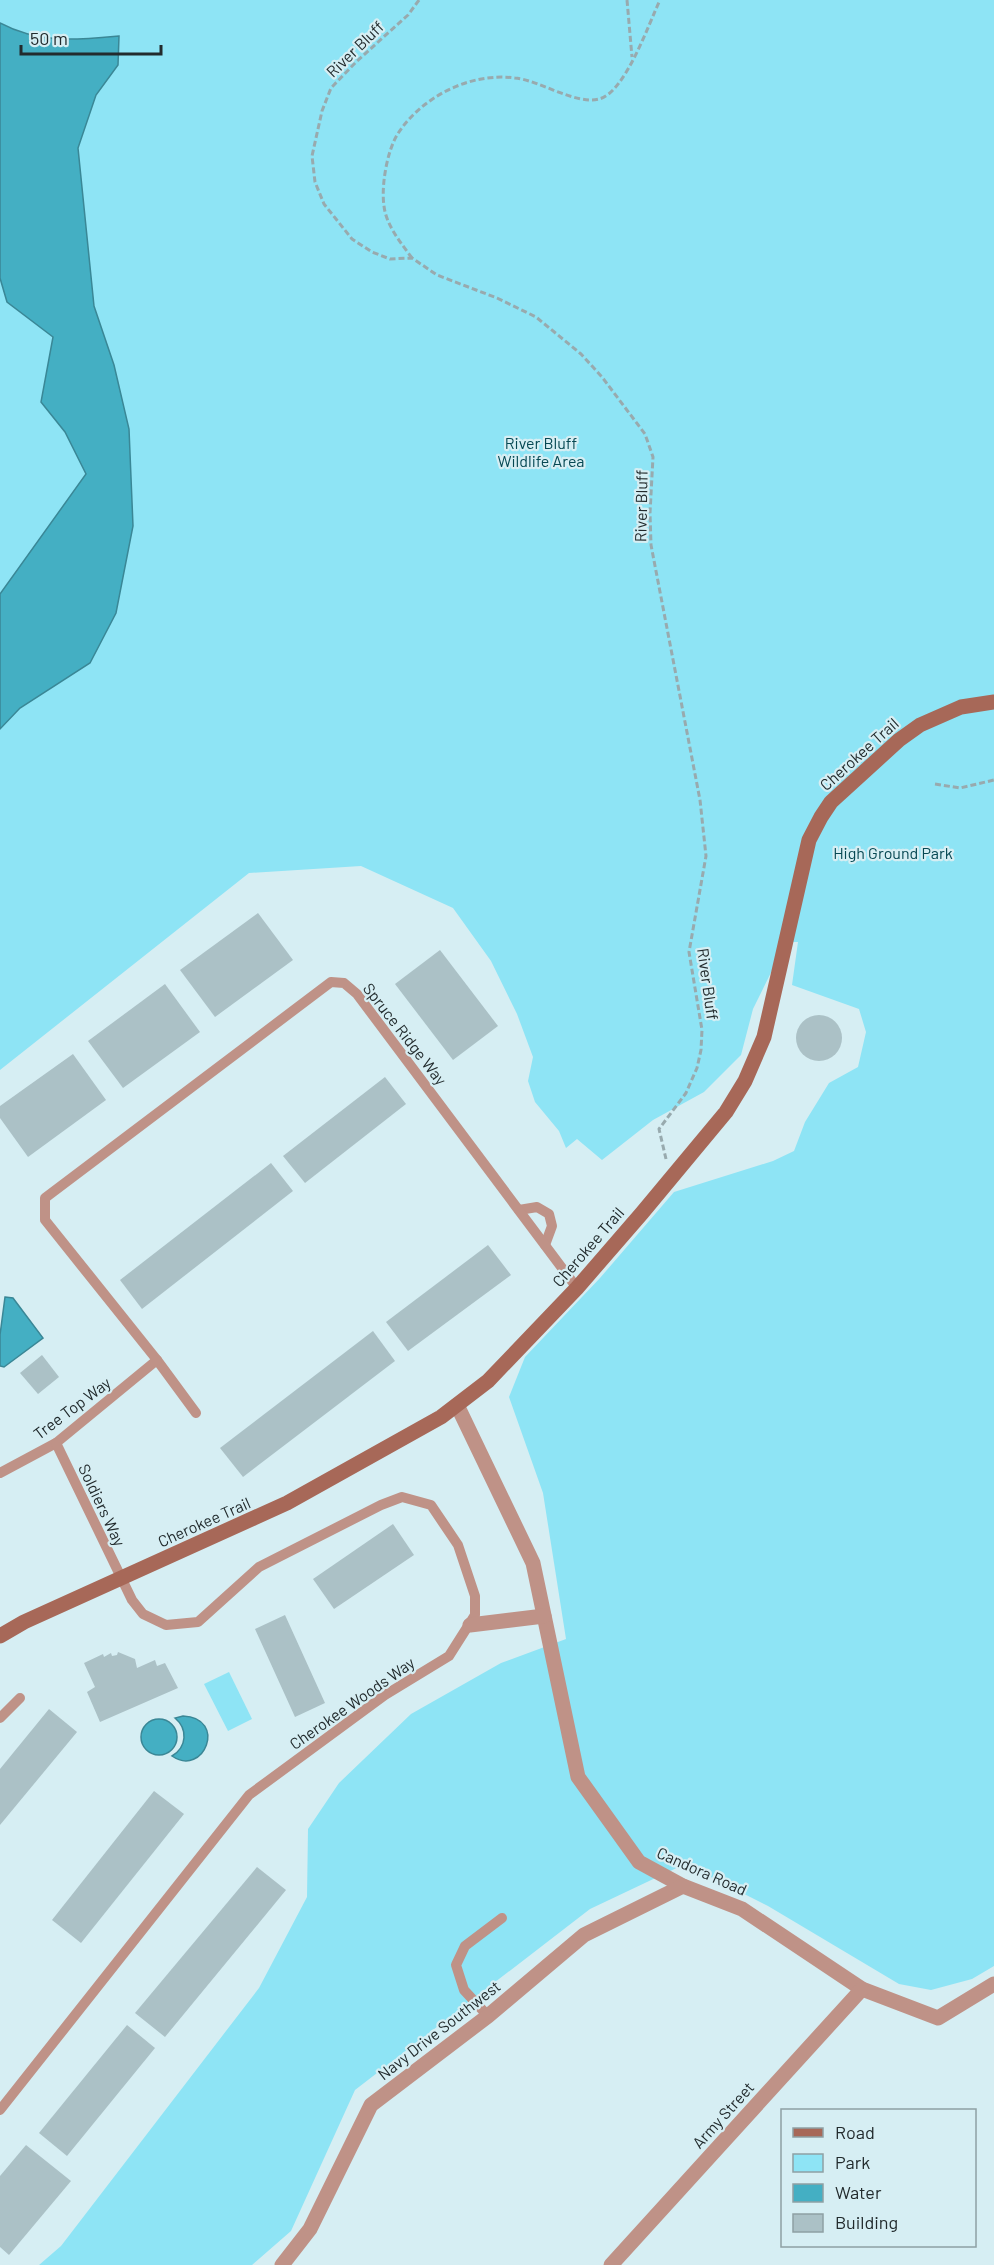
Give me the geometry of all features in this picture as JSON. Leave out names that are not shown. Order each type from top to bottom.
[{"type":"street","name":"Cherokee Trail","points":[[0,1636],[24,1622],[287,1503],[352,1468],[457,1405],[488,1381],[577,1288],[726,1112],[753,1064],[764,1037],[809,840],[820,817],[839,795],[899,740],[920,725],[961,707],[994,702]]},
{"type":"street","name":"Candora Road","points":[[457,1405],[533,1563],[578,1777],[639,1862],[683,1886],[742,1909],[862,1989],[939,2018],[994,1984]]},
{"type":"street","points":[[470,1625],[544,1616]]},
{"type":"street","name":"Navy Drive Southwest","points":[[282,2265],[310,2229],[371,2105],[488,2016],[584,1935],[683,1886]]},
{"type":"street","name":"Army Street","points":[[610,2265],[862,1989]]},
{"type":"lane","name":"Spruce Ridge Way","points":[[157,1360],[45,1220],[45,1198],[331,982],[344,983],[357,994],[577,1288]]},
{"type":"lane","points":[[519,1210],[537,1207],[549,1214],[552,1226],[545,1245]]},
{"type":"lane","points":[[157,1360],[195,1413]]},
{"type":"lane","name":"Tree Top Way","points":[[0,1473],[56,1443],[157,1360]]},
{"type":"lane","name":"Soldiers Way","points":[[56,1443],[120,1579]]},
{"type":"lane","name":"Cherokee Woods Way","points":[[0,2110],[249,1795],[385,1695],[449,1656],[475,1615],[475,1596],[458,1545],[431,1506],[402,1497],[381,1505],[259,1568],[198,1622],[166,1625],[143,1614],[120,1579]]},
{"type":"lane","points":[[0,1718],[20,1698]]},
{"type":"lane","points":[[488,2016],[464,1990],[456,1965],[465,1946],[502,1918]]},
{"type":"path","name":"River Bluff","points":[[419,0],[408,15],[331,88],[322,111],[312,156],[315,182],[324,204],[352,239],[372,252],[390,259],[412,258],[437,275],[497,298],[536,317],[559,334],[602,377],[645,434],[653,457],[651,545],[700,800],[706,856],[689,952],[702,1030],[701,1050],[697,1068],[686,1093],[659,1129],[671,1178]]},
{"type":"path","points":[[627,0],[633,59]]},
{"type":"path","points":[[412,258],[394,233],[384,207],[384,172],[397,136],[416,113],[440,94],[464,83],[487,78],[514,77],[580,98],[599,99],[615,89],[633,59],[660,0]]},
{"type":"path","points":[[935,784],[960,788],[994,780]]},
{"type":"green space","name":"River Bluff Wildlife Area","points":[[0,0],[994,0],[994,1966],[972,1979],[931,1990],[899,1984],[768,1906],[685,1864],[590,1909],[355,2090],[291,2231],[252,2265],[39,2265],[61,2246],[259,1988],[307,1897],[308,1829],[339,1783],[411,1714],[501,1663],[566,1639],[543,1493],[509,1397],[525,1357],[600,1278],[674,1192],[773,1161],[794,1151],[805,1122],[829,1083],[858,1067],[866,1032],[859,1009],[792,985],[798,942],[786,942],[753,1009],[741,1055],[704,1092],[653,1120],[602,1160],[577,1139],[566,1148],[559,1131],[535,1102],[528,1081],[533,1057],[517,1014],[491,961],[453,908],[361,866],[249,873],[0,1070]]},
{"type":"green space","points":[[229,1672],[252,1719],[228,1731],[204,1684]]},
{"type":"water","points":[[0,23],[29,34],[58,39],[119,36],[118,65],[96,95],[78,148],[94,306],[114,365],[129,429],[133,526],[116,613],[90,663],[20,708],[0,729],[0,594],[86,474],[65,432],[41,402],[53,337],[7,302],[0,278]]},
{"type":"water","points":[[5,1297],[13,1298],[43,1338],[4,1367],[0,1366],[0,1335]]},
{"type":"water","points":[[183,1716],[197,1719],[205,1726],[208,1735],[201,1754],[194,1759],[184,1761],[172,1756],[181,1748],[184,1738],[182,1727],[175,1718]]},
{"type":"water","points":[[159,1719],[171,1725],[177,1737],[171,1749],[159,1755],[147,1749],[141,1737],[147,1725]]},
{"type":"building","points":[[258,913],[293,960],[215,1017],[180,970]]},
{"type":"building","points":[[440,950],[498,1026],[453,1060],[395,984]]},
{"type":"building","points":[[165,984],[200,1032],[123,1088],[88,1041]]},
{"type":"building","points":[[819,1015],[835,1022],[842,1038],[835,1054],[819,1061],[803,1054],[796,1038],[803,1022]]},
{"type":"building","points":[[73,1054],[106,1100],[28,1157],[0,1118],[0,1106]]},
{"type":"building","points":[[385,1077],[406,1104],[305,1183],[283,1156]]},
{"type":"building","points":[[271,1163],[293,1191],[142,1309],[120,1280]]},
{"type":"building","points":[[488,1245],[511,1275],[408,1351],[386,1322]]},
{"type":"building","points":[[373,1331],[395,1361],[243,1477],[220,1448]]},
{"type":"building","points":[[42,1355],[59,1377],[38,1394],[20,1373]]},
{"type":"building","points":[[393,1524],[414,1555],[334,1609],[313,1579]]},
{"type":"building","points":[[285,1615],[325,1703],[295,1717],[255,1629]]},
{"type":"building","points":[[118,1652],[135,1659],[137,1668],[155,1660],[157,1666],[165,1663],[178,1688],[100,1722],[87,1692],[95,1687],[84,1663],[103,1654],[104,1657],[111,1653],[112,1656],[117,1655]]},
{"type":"building","points":[[49,1709],[77,1732],[0,1825],[0,1769]]},
{"type":"building","points":[[154,1791],[184,1814],[81,1943],[52,1920]]},
{"type":"building","points":[[257,1867],[286,1890],[165,2037],[135,2013]]},
{"type":"building","points":[[127,2025],[155,2048],[67,2156],[39,2133]]},
{"type":"building","points":[[26,2145],[71,2181],[9,2255],[0,2247],[0,2176]]},
{"type":"park label","name":"High Ground Park","points":[[893,853]]}]
